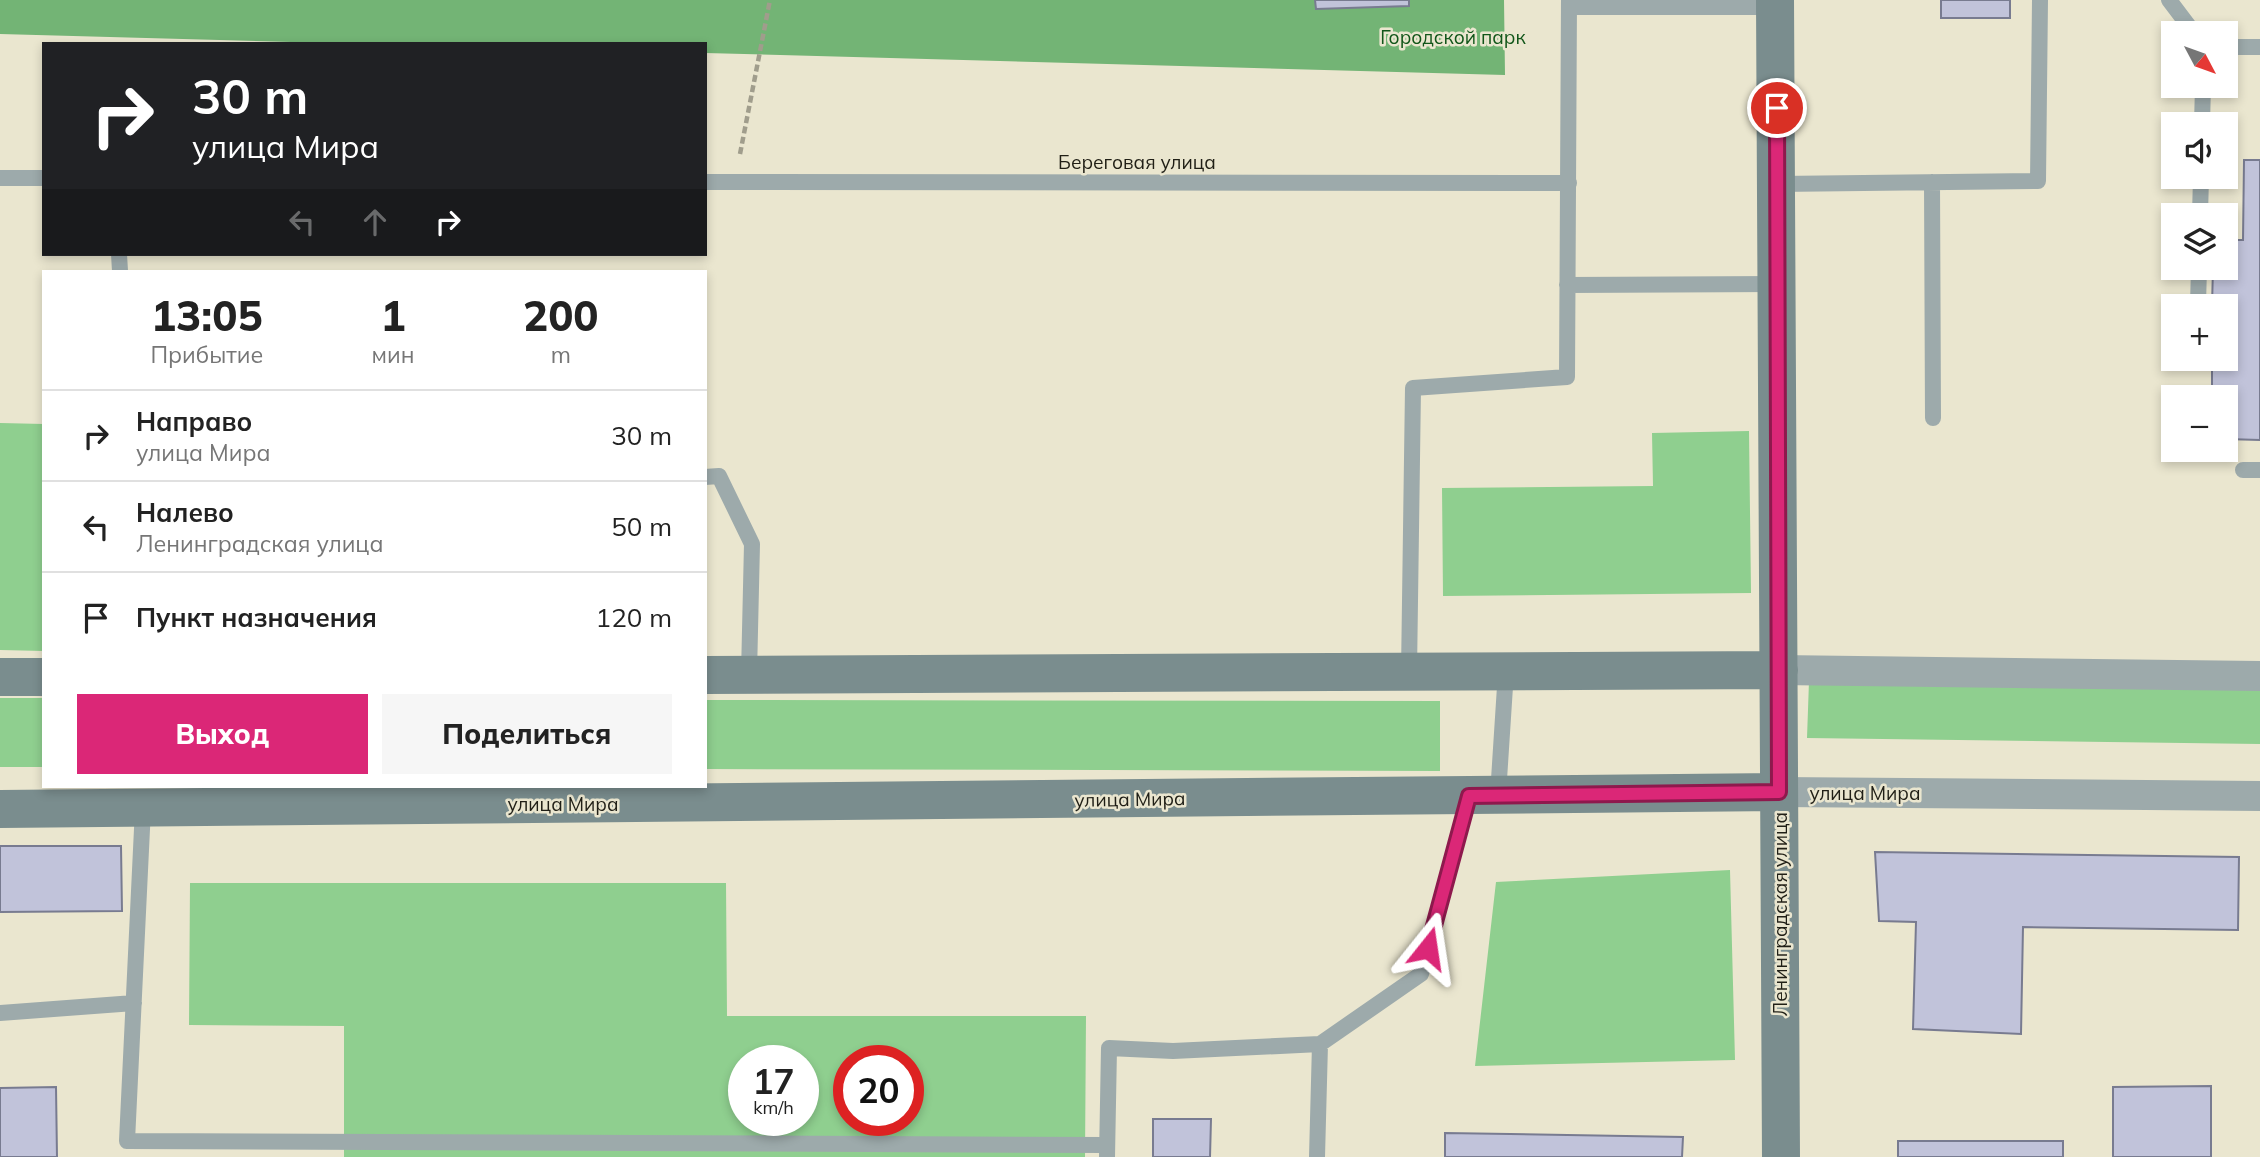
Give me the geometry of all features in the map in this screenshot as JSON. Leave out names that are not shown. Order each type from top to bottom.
[{"type":"main road","name":"Ленинградская улица","points":[[1775,3],[1781,1157]]},
{"type":"main road","points":[[707,674],[1779,670]]},
{"type":"main road","points":[[0,677],[42,677]]},
{"type":"main road","name":"улица Мира","points":[[0,809],[1779,792]]},
{"type":"street","points":[[1779,670],[2260,676]]},
{"type":"street","name":"улица Мира","points":[[1779,792],[2260,796]]},
{"type":"lane","points":[[1778,184],[2038,181],[2040,0]]},
{"type":"lane","points":[[2169,0],[2185,21]]},
{"type":"lane","points":[[1409,672],[1413,388],[1567,377],[1569,4],[1775,3]]},
{"type":"lane","points":[[2238,47],[2260,47]]},
{"type":"lane","points":[[0,178],[42,178]]},
{"type":"lane","name":"Береговая улица","points":[[707,182],[1569,183]]},
{"type":"lane","points":[[1932,182],[1933,418]]},
{"type":"lane","points":[[1567,285],[1777,284]]},
{"type":"lane","points":[[2243,470],[2260,470]]},
{"type":"lane","points":[[707,477],[719,476],[752,544],[749,674]]},
{"type":"lane","points":[[143,807],[127,1149],[1107,1151],[1109,1048],[1173,1051],[1320,1044],[1422,974],[1484,796],[1506,671]]},
{"type":"lane","points":[[0,1013],[134,1003]]},
{"type":"lane","points":[[1317,1157],[1320,1044]]},
{"type":"path","points":[[734,182],[770,0]]},
{"type":"green space","name":"Городской парк","points":[[0,0],[1504,0],[1505,75],[707,53],[707,42],[292,42],[0,34]]},
{"type":"green space","points":[[0,423],[42,424],[42,651],[0,650]]},
{"type":"green space","points":[[1749,431],[1751,593],[1443,596],[1442,488],[1653,486],[1652,433]]},
{"type":"green space","points":[[1809,681],[2260,686],[2260,744],[1807,738]]},
{"type":"green space","points":[[0,698],[42,698],[42,767],[0,767]]},
{"type":"green space","points":[[707,700],[1440,701],[1440,771],[707,769]]},
{"type":"green space","points":[[1730,870],[1735,1060],[1475,1066],[1496,882]]},
{"type":"green space","points":[[190,883],[726,883],[727,1016],[1086,1016],[1085,1157],[344,1157],[344,1026],[189,1025]]},
{"type":"building","points":[[1315,0],[1409,0],[1409,6],[1316,9]]},
{"type":"building","points":[[1941,0],[2010,0],[2010,18],[1941,18]]},
{"type":"building","points":[[2244,160],[2260,160],[2260,440],[2238,439],[2238,385],[2212,385],[2212,371],[2238,371],[2238,294],[2212,294],[2213,280],[2238,280],[2238,240],[2243,240]]},
{"type":"building","points":[[0,846],[121,846],[122,911],[0,912]]},
{"type":"building","points":[[1875,852],[2239,857],[2238,930],[2023,927],[2021,1034],[1913,1029],[1916,922],[1879,921]]},
{"type":"building","points":[[2211,1086],[2211,1157],[2113,1157],[2113,1087]]},
{"type":"building","points":[[56,1087],[57,1157],[0,1157],[0,1088]]},
{"type":"building","points":[[1153,1119],[1211,1119],[1210,1157],[1153,1157]]},
{"type":"building","points":[[1445,1133],[1683,1137],[1682,1157],[1445,1157]]},
{"type":"building","points":[[1898,1141],[2063,1141],[2063,1157],[1898,1157]]},
{"type":"route","points":[[1428,948],[1469,796],[1779,792],[1777,108]]}]
